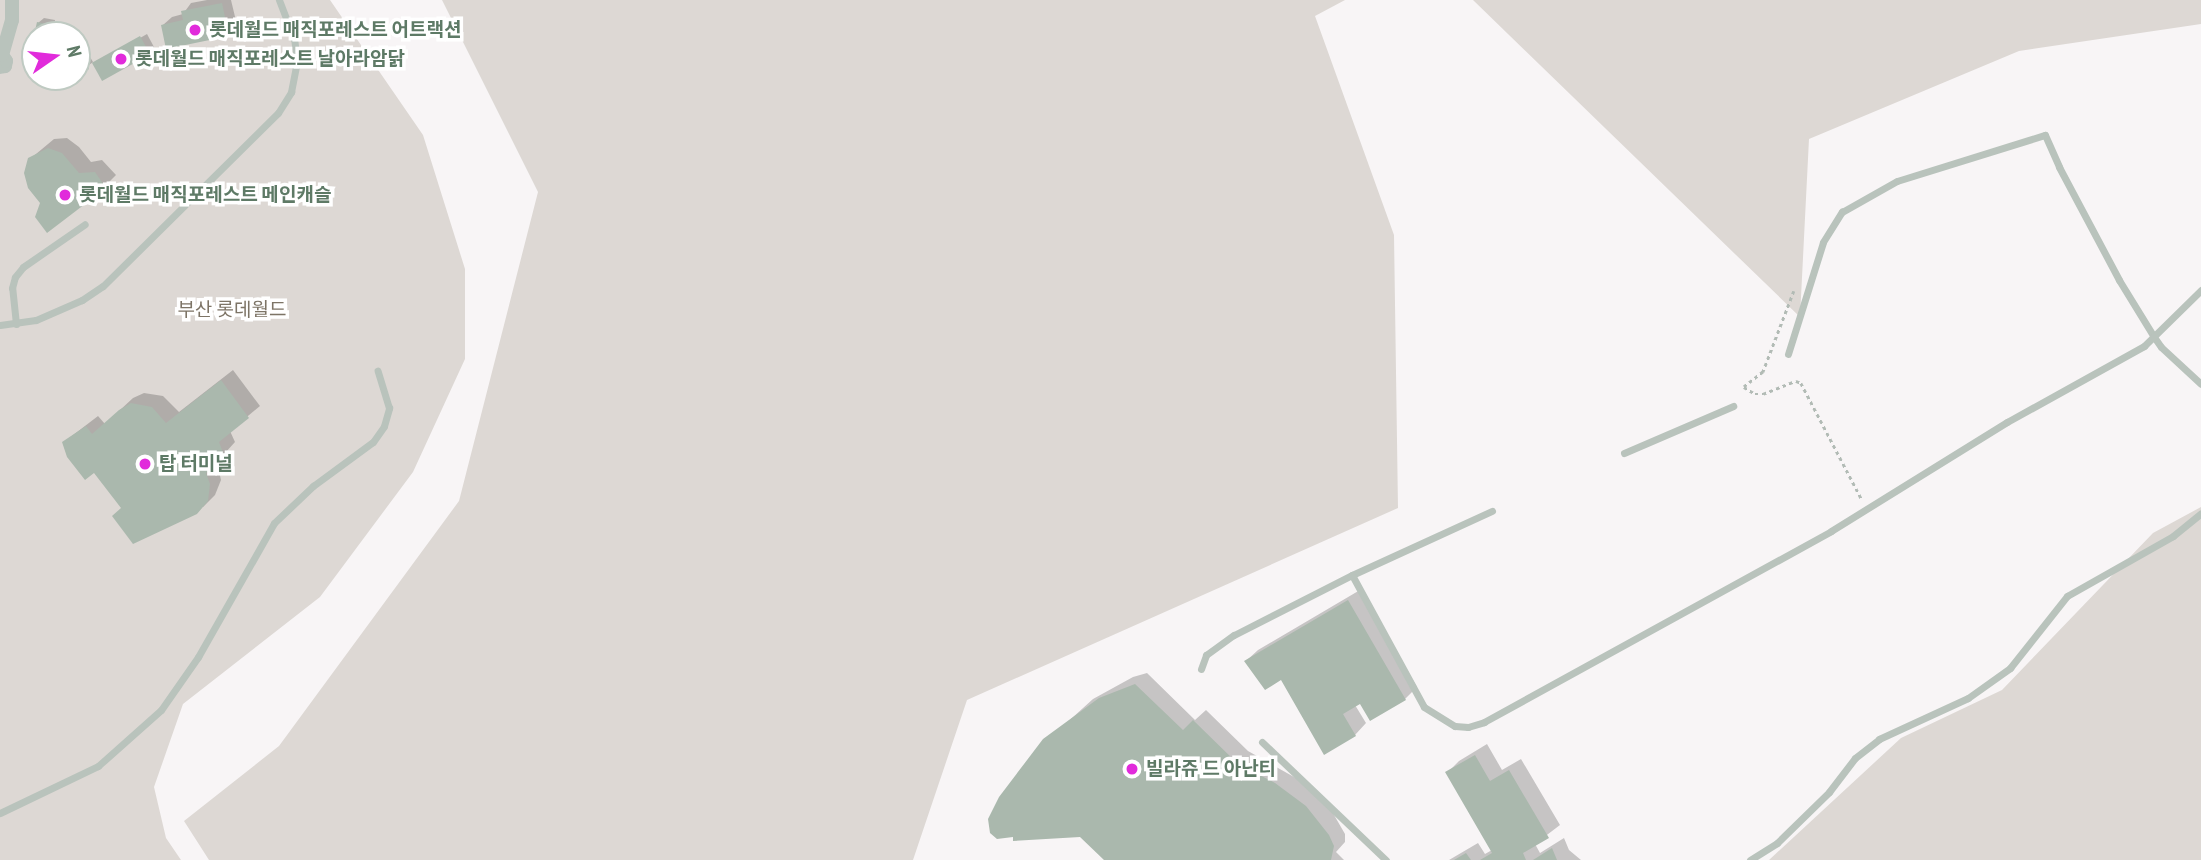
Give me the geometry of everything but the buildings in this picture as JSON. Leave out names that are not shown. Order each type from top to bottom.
[{"type":"street","points":[[0,67],[6,61],[2,55],[12,20],[12,0]]},
{"type":"lane","points":[[0,326],[16,324],[63,309],[103,286],[278,113],[291,92],[296,62],[294,39],[279,0]]},
{"type":"lane","points":[[1788,354],[1823,242],[1842,212],[1897,181],[2045,135],[2119,280],[2154,337],[2201,384]]},
{"type":"lane","points":[[16,324],[12,288],[15,277],[23,267],[85,224]]},
{"type":"lane","points":[[1352,575],[1424,707],[1439,719],[1455,726],[1468,727],[1484,722],[1665,625],[1831,531],[2007,422],[2144,346],[2201,290]]},
{"type":"lane","points":[[0,813],[58,788],[98,766],[161,710],[193,665],[274,523],[313,486],[373,442],[384,426],[389,408],[378,370]]},
{"type":"lane","points":[[1625,453],[1733,405]]},
{"type":"lane","points":[[1201,668],[1206,655],[1234,635],[1352,575],[1492,511]]},
{"type":"lane","points":[[1750,860],[1777,843],[1829,792],[1855,758],[1871,746],[1968,698],[2010,668],[2067,596],[2173,536],[2201,513]]},
{"type":"lane","points":[[1262,742],[1386,860]]},
{"type":"path","points":[[1797,280],[1763,372],[1744,387],[1755,394],[1763,394],[1796,381],[1801,383],[1866,508]]},
{"type":"green space","name":"부산 롯데월드","points":[[0,0],[330,0],[423,135],[465,269],[465,359],[413,472],[320,597],[183,704],[154,787],[166,838],[181,860],[0,860]]},
{"type":"green space","points":[[442,0],[1345,0],[1315,16],[1394,235],[1398,508],[967,700],[913,860],[209,860],[184,821],[279,746],[459,501],[538,192]]},
{"type":"green space","points":[[1473,0],[2201,0],[2201,24],[2019,51],[1809,139],[1800,317]]},
{"type":"green space","points":[[2201,507],[2201,860],[1769,860],[1901,738],[2002,690],[2153,533]]},
{"type":"place","name":"롯데월드 매직포레스트 어트랙션","points":[[195,30]]},
{"type":"place","name":"롯데월드 매직포레스트 날아라암닭","points":[[121,59]]},
{"type":"place","name":"롯데월드 매직포레스트 메인캐슬","points":[[65,195]]},
{"type":"place","name":"탑 터미널","points":[[145,464]]},
{"type":"place","name":"빌라쥬 드 아난티","points":[[1132,769]]}]
